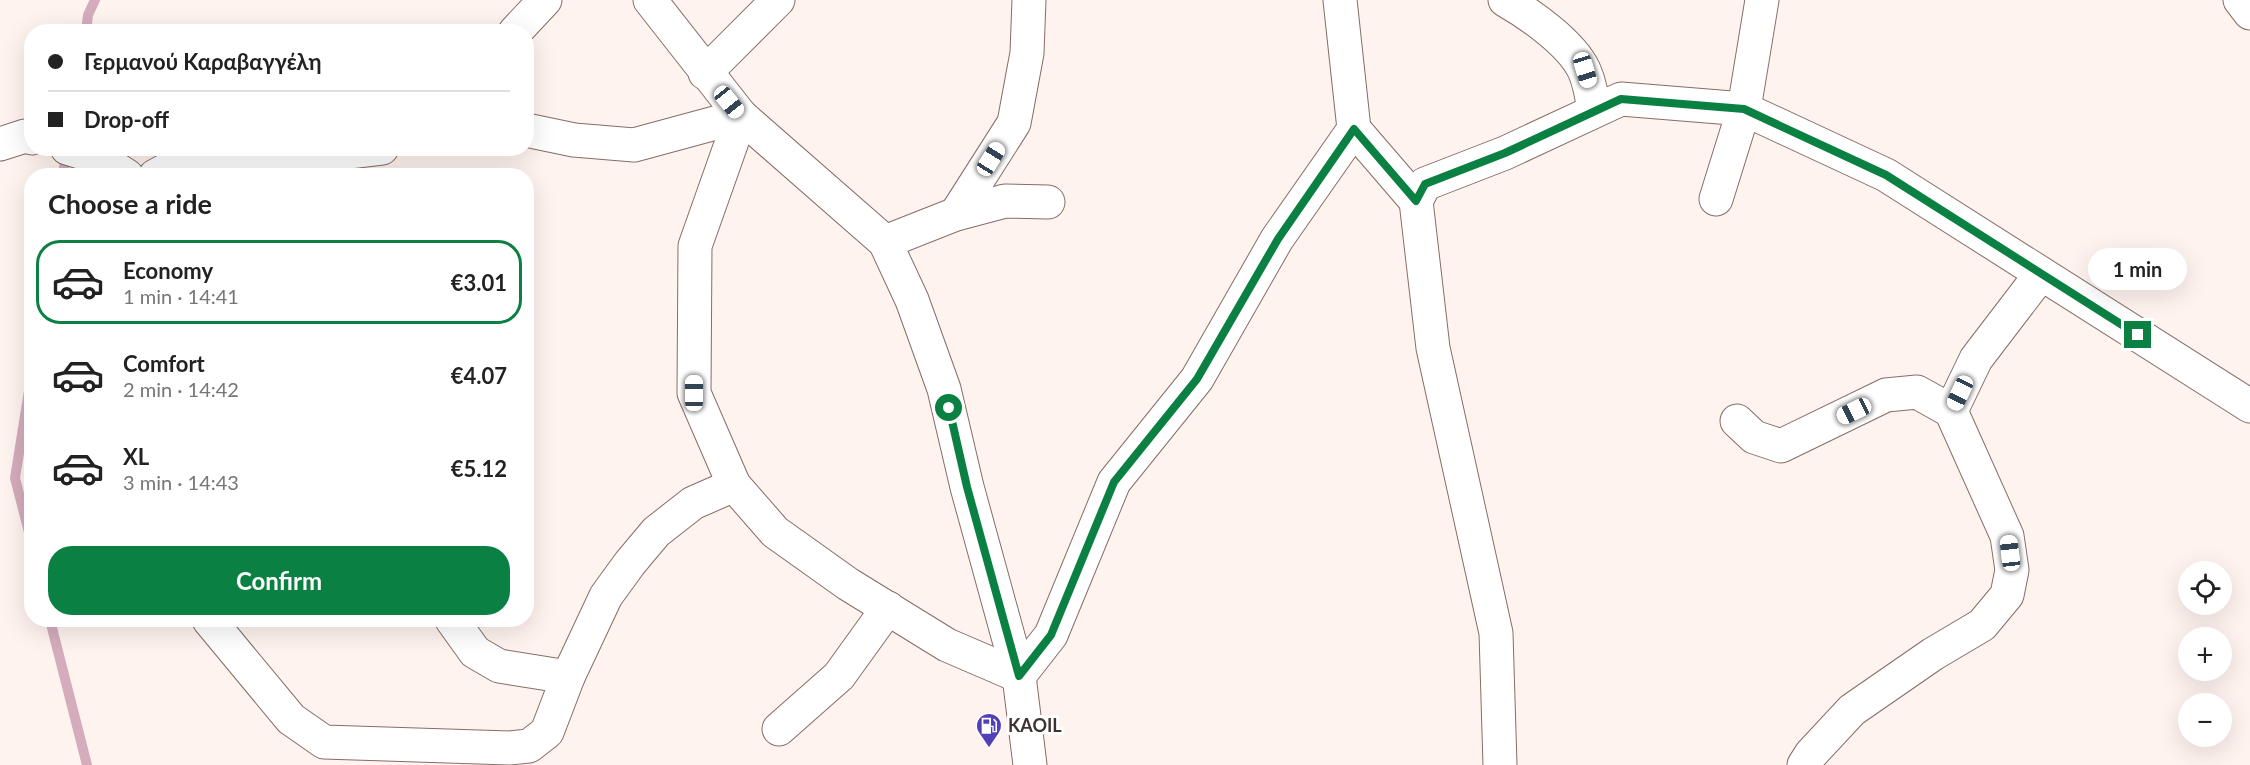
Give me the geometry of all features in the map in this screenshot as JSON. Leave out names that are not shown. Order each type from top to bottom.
[{"type":"street","points":[[522,24],[545,0]]},
{"type":"street","points":[[650,0],[741,116],[885,242],[912,300],[944,389],[967,487],[1019,676],[1030,765]]},
{"type":"street","points":[[705,73],[778,0]]},
{"type":"street","points":[[956,214],[1014,123],[1027,53],[1029,0]]},
{"type":"street","points":[[1340,0],[1354,129],[1416,201],[1433,348],[1496,633],[1500,765]]},
{"type":"street","points":[[1505,0],[1525,11],[1572,51],[1585,70],[1594,111]]},
{"type":"street","points":[[1716,199],[1744,109],[1762,0]]},
{"type":"street","points":[[2240,0],[2250,13]]},
{"type":"street","points":[[1416,201],[1425,184],[1505,153],[1621,99],[1744,109],[1886,175],[2250,406]]},
{"type":"street","points":[[534,132],[574,140],[634,145],[741,116]]},
{"type":"street","points":[[741,116],[695,246],[694,393],[734,486],[775,532],[848,584],[947,645],[1019,676]]},
{"type":"street","points":[[1019,676],[1051,635],[1114,482],[1197,379],[1278,239],[1354,129]]},
{"type":"street","points":[[93,156],[115,168]]},
{"type":"street","points":[[169,168],[177,164],[337,164],[360,156]]},
{"type":"street","points":[[885,242],[956,214],[1005,201],[1048,202]]},
{"type":"street","points":[[1952,411],[1976,359],[2041,273]]},
{"type":"street","points":[[1737,421],[1754,437],[1781,446],[1886,395],[1917,393],[1952,411],[2007,536],[2012,570],[2007,595],[1982,625],[1933,654],[1852,710],[1811,754],[1804,765]]},
{"type":"street","points":[[215,627],[291,719],[324,741],[509,748],[531,756],[547,732],[568,677],[606,596],[630,563],[656,532],[693,503],[734,486]]},
{"type":"street","points":[[779,729],[839,676],[888,608]]},
{"type":"street","points":[[457,627],[475,652],[499,666],[568,677]]},
{"type":"waterway","points":[[87,24],[88,15],[95,0]]},
{"type":"waterway","points":[[64,168],[66,156]]},
{"type":"waterway","points":[[24,422],[15,478],[24,513]]},
{"type":"waterway","points":[[52,627],[87,765]]},
{"type":"place","name":"KAOIL","points":[[989,749]]},
{"type":"route","points":[[949,408],[967,487],[1019,676],[1051,635],[1114,482],[1197,379],[1278,239],[1354,129],[1416,201],[1425,184],[1505,153],[1621,99],[1744,109],[1886,175],[2138,335]]}]
